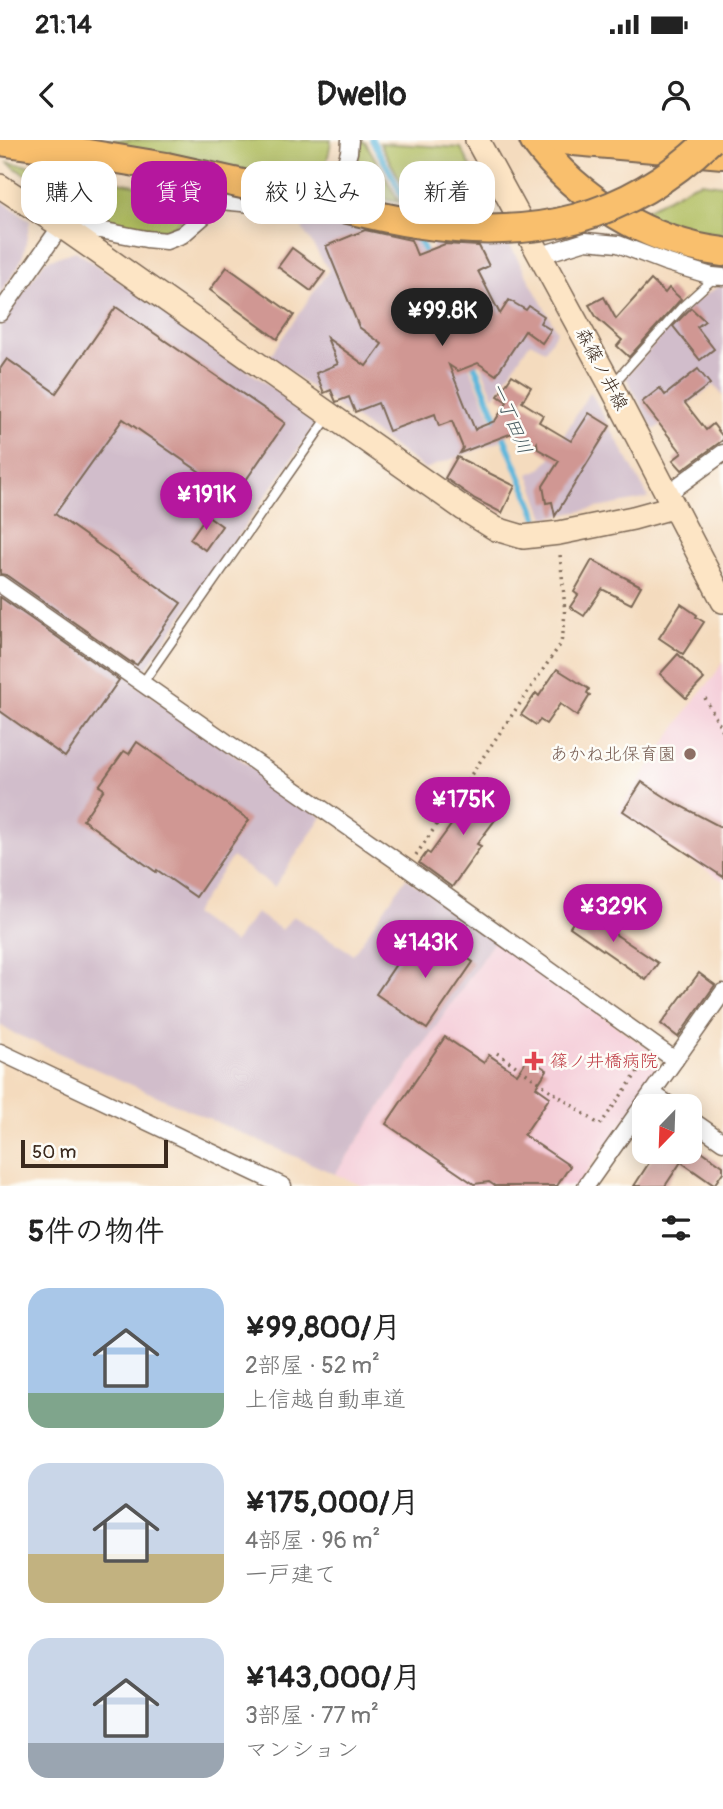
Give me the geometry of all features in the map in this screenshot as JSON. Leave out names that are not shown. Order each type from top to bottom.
[{"type":"highway","points":[[534,140],[542,151],[591,197],[620,216],[685,244],[720,269]]},
{"type":"highway","points":[[0,141],[166,167],[419,224],[502,230],[565,222],[621,203],[669,175],[710,140]]},
{"type":"highway","points":[[571,141],[723,154]]},
{"type":"highway","points":[[571,141],[723,160]]},
{"type":"street","points":[[61,226],[166,241],[183,235],[221,201],[293,208],[330,185],[344,169],[351,140]]},
{"type":"street","name":"森篠ノ井線","points":[[477,140],[541,255],[723,601]]},
{"type":"street","points":[[0,186],[496,529],[523,537],[559,533],[634,518],[670,501],[723,453]]},
{"type":"street","points":[[0,313],[61,226]]},
{"type":"street","points":[[541,255],[586,241],[618,244],[665,262],[720,269]]},
{"type":"street","points":[[0,584],[407,868],[675,1060]]},
{"type":"street","points":[[586,1186],[723,992]]},
{"type":"street","points":[[0,1052],[283,1186]]},
{"type":"street","points":[[702,1127],[723,1142]]},
{"type":"lane","points":[[611,387],[682,306],[720,269]]},
{"type":"lane","points":[[142,684],[330,415]]},
{"type":"path","points":[[407,868],[560,645],[564,617],[559,533]]},
{"type":"path","points":[[705,698],[723,731]]},
{"type":"path","points":[[497,1053],[527,1078],[600,1125],[656,1046]]},
{"type":"shaded area","points":[[0,199],[21,214],[21,224],[29,224],[24,253],[0,294]]},
{"type":"shaded area","points":[[306,224],[348,224],[415,238],[501,441],[425,469],[269,357],[329,270],[302,228]]},
{"type":"shaded area","points":[[429,238],[510,245],[557,331],[545,350],[530,342],[494,397]]},
{"type":"shaded area","points":[[76,251],[319,420],[135,684],[322,817],[274,887],[232,857],[193,914],[234,943],[256,913],[282,930],[293,916],[353,954],[406,878],[495,940],[335,1174],[0,1025],[0,326],[45,261]]},
{"type":"shaded area","points":[[719,286],[723,287],[723,395],[714,385],[654,430],[626,377],[686,308]]},
{"type":"shaded area","points":[[590,391],[649,498],[545,518],[529,474],[542,468],[550,459]]},
{"type":"shaded area","name":"あかね北保育園","points":[[723,661],[723,881],[618,812]]},
{"type":"shaded area","name":"篠ノ井橋病院","points":[[495,940],[653,1052],[660,1070],[643,1094],[632,1094],[632,1109],[577,1186],[363,1186],[335,1174]]},
{"type":"green space","points":[[51,140],[331,140],[327,161],[241,161],[241,170],[227,167],[227,161],[193,161]]},
{"type":"green space","points":[[361,141],[366,143],[376,161],[357,161]]},
{"type":"green space","points":[[380,143],[461,148],[468,161],[399,161],[399,178]]},
{"type":"green space","points":[[7,162],[21,165],[21,172]]},
{"type":"green space","points":[[385,177],[399,202],[385,200]]},
{"type":"green space","points":[[117,182],[131,184],[131,224],[177,224],[167,230],[117,222]]},
{"type":"green space","points":[[701,182],[723,185],[723,235],[673,227],[642,212],[692,185]]},
{"type":"building","points":[[365,230],[411,240],[417,255],[445,244],[479,246],[489,266],[478,271],[500,314],[509,300],[526,310],[529,306],[544,316],[540,323],[551,330],[542,343],[525,331],[496,375],[478,363],[458,371],[449,365],[475,430],[495,421],[507,402],[498,396],[512,375],[531,387],[522,402],[543,415],[539,422],[571,441],[589,413],[610,426],[555,516],[552,502],[546,503],[543,486],[559,461],[538,449],[537,443],[535,447],[512,433],[460,453],[463,448],[452,421],[439,426],[435,414],[389,431],[378,403],[355,412],[349,397],[336,402],[331,390],[324,393],[316,373],[338,364],[327,338],[366,366],[382,344],[359,327],[326,246]]},
{"type":"building","points":[[292,248],[325,272],[311,291],[278,267]]},
{"type":"building","points":[[227,267],[294,315],[277,339],[210,290]]},
{"type":"building","points":[[651,280],[665,293],[669,288],[681,299],[629,357],[617,346],[622,340],[597,318],[589,305],[604,297],[616,319]]},
{"type":"building","points":[[116,307],[285,423],[235,496],[123,419],[55,514],[181,603],[137,665],[6,575],[0,574],[0,369],[7,359],[56,393]]},
{"type":"building","points":[[691,308],[705,321],[697,327],[714,349],[700,360],[673,326]]},
{"type":"building","points":[[698,369],[710,384],[685,403],[706,430],[713,424],[723,440],[682,470],[673,460],[682,453],[642,402],[660,388],[665,395]]},
{"type":"building","points":[[457,457],[515,486],[502,513],[475,499],[445,478]]},
{"type":"building","points":[[207,515],[222,526],[205,550],[190,539]]},
{"type":"building","points":[[592,560],[641,586],[631,604],[602,589],[584,616],[570,607],[578,595],[574,592]]},
{"type":"building","points":[[0,597],[119,680],[65,757],[0,711]]},
{"type":"building","points":[[681,604],[704,622],[683,654],[659,638]]},
{"type":"building","points":[[678,654],[704,679],[686,698],[660,674]]},
{"type":"building","points":[[557,669],[589,689],[587,693],[590,695],[577,716],[560,704],[546,724],[540,720],[536,725],[521,715],[536,693],[539,696]]},
{"type":"building","points":[[137,742],[249,820],[196,897],[83,820],[104,789],[99,786],[124,751],[129,754]]},
{"type":"building","points":[[642,782],[723,828],[723,877],[623,811]]},
{"type":"building","points":[[476,784],[492,794],[489,798],[504,808],[477,844],[481,846],[452,887],[419,863],[427,852],[430,854],[454,821],[452,820]]},
{"type":"building","points":[[583,908],[614,929],[612,932],[658,963],[646,980],[570,927]]},
{"type":"building","points":[[430,933],[473,962],[427,1029],[376,994],[405,951],[413,957]]},
{"type":"building","points":[[699,973],[715,985],[678,1037],[661,1024]]},
{"type":"building","points":[[445,1037],[484,1063],[489,1055],[517,1074],[528,1058],[547,1070],[536,1087],[550,1097],[524,1135],[570,1166],[557,1186],[495,1186],[489,1182],[474,1184],[386,1124]]},
{"type":"building","points":[[702,1151],[723,1166],[723,1172],[714,1185],[684,1164],[702,1164]]},
{"type":"building","points":[[648,1164],[680,1164],[665,1186],[634,1186]]},
{"type":"waterway","name":"一丁田川","points":[[372,140],[399,190]]},
{"type":"waterway","name":"一丁田川","points":[[416,232],[427,257]]},
{"type":"waterway","name":"一丁田川","points":[[471,357],[537,517]]},
{"type":"place","name":"あかね北保育園","points":[[690,754]]},
{"type":"place","name":"篠ノ井橋病院","points":[[534,1061]]}]
